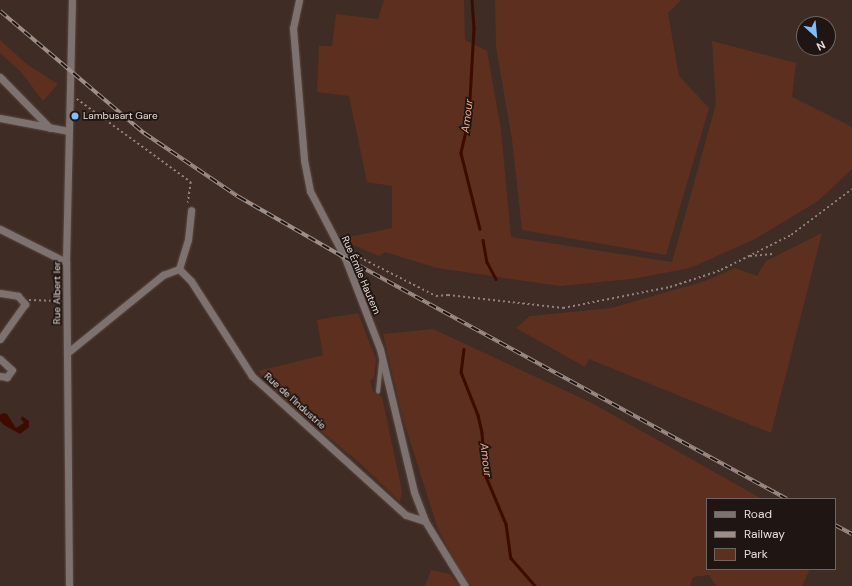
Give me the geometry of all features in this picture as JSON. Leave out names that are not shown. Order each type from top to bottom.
[{"type":"street","name":"Rue Albert Ier","points":[[69,586],[66,262],[72,0]]},
{"type":"street","name":"Rue Émile Hautem","points":[[299,0],[293,28],[304,160],[310,191],[341,250],[382,357],[407,470],[425,521],[465,586]]},
{"type":"street","points":[[0,77],[50,128]]},
{"type":"street","points":[[0,118],[69,131]]},
{"type":"street","points":[[67,353],[163,275],[179,269],[188,240],[191,210]]},
{"type":"street","points":[[0,229],[66,262]]},
{"type":"street","name":"Rue de l'Industrie","points":[[179,269],[191,281],[252,376],[406,515],[425,521]]},
{"type":"street","points":[[0,293],[18,296],[25,304],[0,339]]},
{"type":"street","points":[[0,359],[12,370],[7,377],[0,376]]},
{"type":"lane","points":[[378,392],[382,357]]},
{"type":"path","points":[[69,93],[192,182],[187,207],[191,210]]},
{"type":"path","points":[[341,250],[356,254],[436,296],[448,295],[563,308],[670,287],[721,270],[795,232],[852,190]]},
{"type":"path","points":[[748,256],[775,254]]},
{"type":"path","points":[[25,304],[31,298],[66,302]]},
{"type":"green space","points":[[384,0],[464,0],[465,40],[487,51],[501,130],[511,237],[672,262],[716,104],[712,41],[796,63],[792,97],[852,127],[852,169],[818,201],[755,239],[690,268],[632,279],[560,286],[437,268],[385,252],[379,256],[351,244],[348,237],[392,228],[392,186],[367,182],[349,96],[317,92],[319,46],[332,46],[336,14],[378,19]]},
{"type":"green space","points":[[495,0],[681,0],[668,13],[679,76],[709,108],[666,255],[522,230],[512,140],[496,47]]},
{"type":"green space","points":[[0,40],[28,65],[58,84],[43,101],[21,72],[0,53]]},
{"type":"green space","points":[[822,233],[771,433],[589,359],[585,367],[516,328],[530,316],[611,308],[705,281],[735,268],[757,276],[766,261]]},
{"type":"green space","points":[[358,313],[376,359],[374,378],[370,381],[374,393],[382,397],[402,491],[400,502],[362,465],[284,400],[258,371],[323,355],[317,320]]},
{"type":"green space","points":[[433,329],[592,403],[760,498],[706,498],[706,570],[810,570],[802,586],[716,586],[709,575],[693,577],[690,586],[471,586],[465,580],[438,529],[402,416],[383,334]]},
{"type":"green space","points":[[431,570],[450,574],[459,586],[425,586]]},
{"type":"shaded area","points":[[3,413],[7,414],[16,428],[24,423],[21,419],[22,416],[29,421],[29,427],[20,434],[0,421],[0,415]]},
{"type":"waterway","name":"Amour","points":[[472,0],[474,28],[469,118],[461,153],[480,229]]},
{"type":"waterway","name":"Amour","points":[[483,240],[487,262],[496,279]]},
{"type":"waterway","name":"Amour","points":[[464,349],[461,372],[478,415],[482,433],[485,474],[506,524],[511,558],[535,586]]},
{"type":"railway","points":[[0,11],[144,133],[239,197],[345,258],[785,498]]},
{"type":"railway","points":[[836,526],[852,534]]},
{"type":"place","name":"Lambusart Gare","points":[[75,116]]}]
